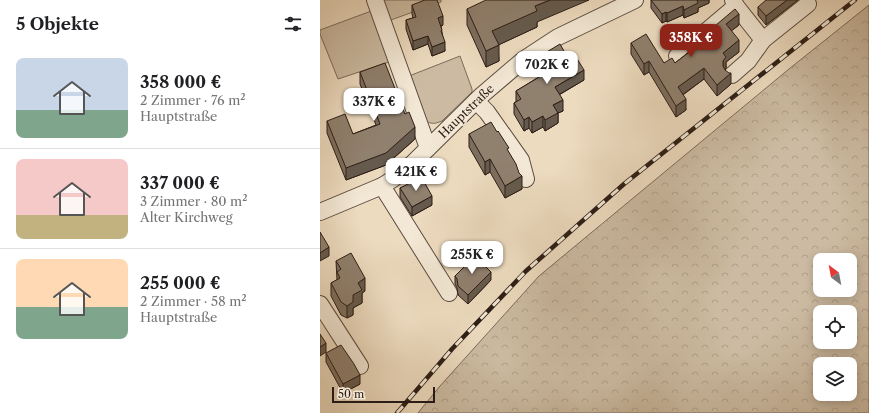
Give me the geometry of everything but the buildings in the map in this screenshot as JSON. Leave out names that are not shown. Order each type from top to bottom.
[{"type":"street","points":[[375,0],[428,148]]},
{"type":"street","name":"Hauptstraße","points":[[320,212],[393,180],[413,163],[476,101],[523,60],[558,37],[635,0]]},
{"type":"street","points":[[677,56],[735,3],[762,40]]},
{"type":"street","points":[[732,74],[748,61],[762,40],[808,4]]},
{"type":"street","points":[[476,101],[487,112],[521,160],[526,179]]},
{"type":"street","points":[[382,186],[449,294]]},
{"type":"street","points":[[320,304],[360,366]]},
{"type":"green space","points":[[381,0],[441,0],[441,2],[388,21]]},
{"type":"green space","points":[[869,5],[869,413],[418,413],[440,386],[539,276],[789,69]]},
{"type":"green space","points":[[374,10],[392,61],[338,79],[320,34],[320,30]]},
{"type":"green space","points":[[460,56],[472,92],[442,121],[431,123],[424,119],[409,76]]},
{"type":"railway","points":[[397,413],[452,349],[526,271],[624,184],[855,0]]}]
